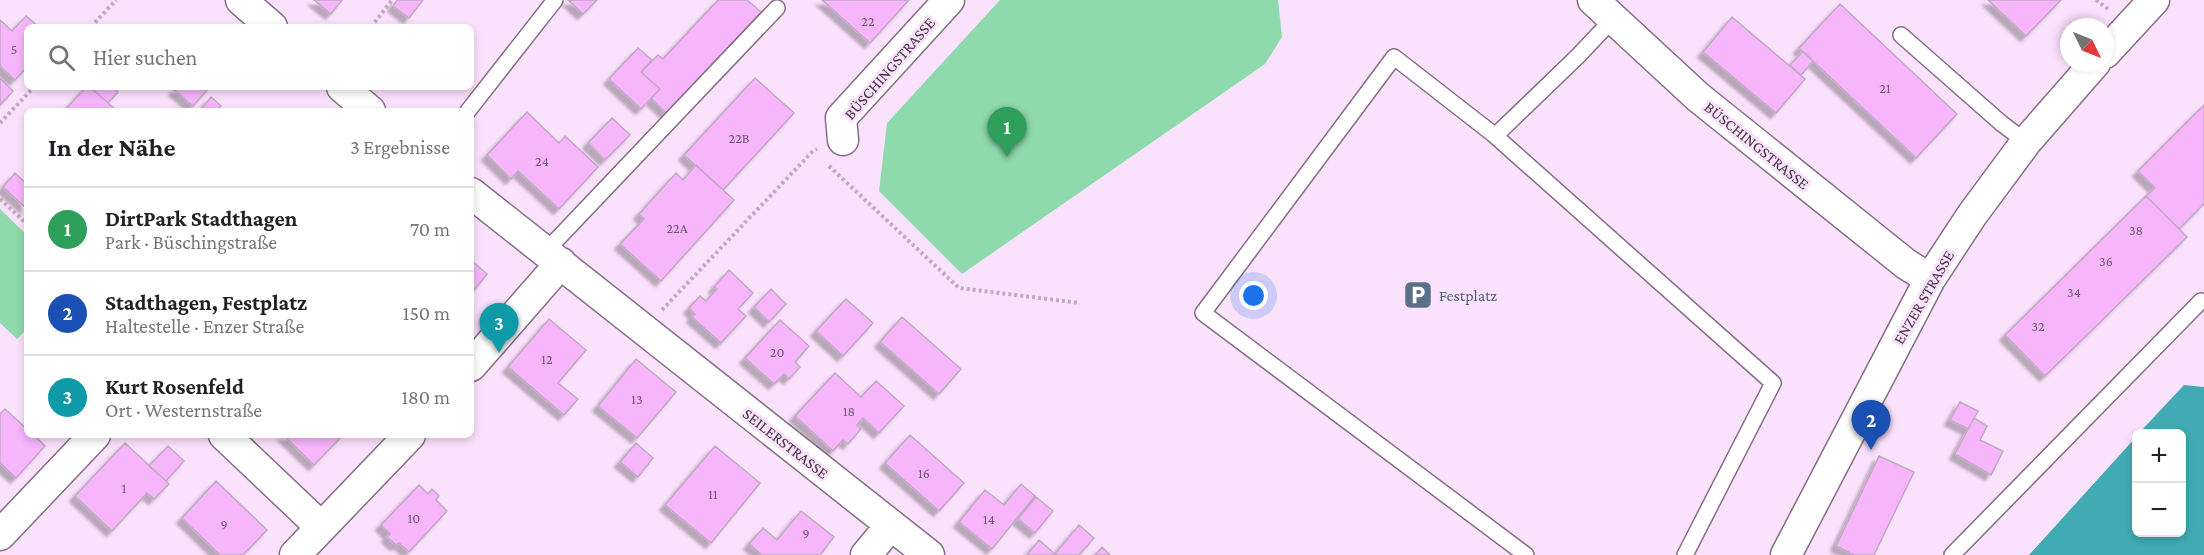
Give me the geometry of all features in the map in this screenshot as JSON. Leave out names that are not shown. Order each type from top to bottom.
[{"type":"street","points":[[241,0],[269,24]]},
{"type":"street","name":"BÜSCHINGSTRASSE","points":[[843,140],[842,118],[949,0]]},
{"type":"street","points":[[2114,43],[2154,0]]},
{"type":"street","name":"BÜSCHINGSTRASSE","points":[[1612,6],[1698,98],[1906,264],[1930,279]]},
{"type":"street","name":"ENZER STRASSE","points":[[1789,554],[1930,279],[1972,215],[2026,142],[2087,72]]},
{"type":"street","points":[[346,90],[366,108]]},
{"type":"street","name":"SEILERSTRASSE","points":[[474,195],[929,555]]},
{"type":"street","points":[[474,362],[554,257]]},
{"type":"street","points":[[0,535],[92,438]]},
{"type":"street","points":[[227,438],[321,527]]},
{"type":"street","points":[[295,555],[407,438]]},
{"type":"street","points":[[866,555],[890,525]]},
{"type":"lane","points":[[470,108],[555,0]]},
{"type":"lane","points":[[1495,136],[1578,56],[1612,6]]},
{"type":"lane","points":[[554,257],[777,8]]},
{"type":"lane","points":[[1901,35],[2001,123],[2026,142]]},
{"type":"lane","points":[[1526,555],[1203,313],[1394,57],[1495,136],[1773,383],[1685,555]]},
{"type":"lane","points":[[1952,555],[2201,301]]},
{"type":"path","points":[[94,24],[116,0]]},
{"type":"path","points":[[373,24],[392,0]]},
{"type":"path","points":[[0,123],[31,90]]},
{"type":"path","points":[[644,330],[813,151],[843,140]]},
{"type":"path","points":[[813,151],[959,288],[1080,303]]},
{"type":"path","points":[[0,199],[24,221]]},
{"type":"green space","points":[[1000,0],[1278,0],[1282,37],[1265,64],[962,274],[879,191],[887,123]]},
{"type":"green space","points":[[0,209],[24,232],[24,332],[17,339],[0,323]]},
{"type":"water","points":[[2184,385],[2204,387],[2204,555],[2029,555],[2132,441],[2132,537],[2186,537],[2186,429],[2143,429]]},
{"type":"building","points":[[314,0],[342,0],[331,14]]},
{"type":"building","points":[[397,0],[423,0],[409,18],[393,6]]},
{"type":"building","points":[[568,0],[597,0],[583,14]]},
{"type":"building","points":[[718,0],[747,0],[761,12],[666,113],[651,98],[660,89],[641,72],[658,55],[663,59]]},
{"type":"building","points":[[822,0],[909,0],[870,43]]},
{"type":"building","points":[[1988,0],[2061,0],[2026,36]]},
{"type":"building","points":[[1840,4],[1957,114],[1916,158],[1799,48]]},
{"type":"building","points":[[26,16],[35,24],[24,24],[24,70],[15,80],[0,66],[0,20],[12,31]]},
{"type":"building","points":[[1732,17],[1805,79],[1776,113],[1703,52]]},
{"type":"building","points":[[638,48],[652,60],[641,72],[660,89],[641,109],[609,79]]},
{"type":"building","points":[[1803,51],[1813,61],[1801,75],[1790,65]]},
{"type":"building","points":[[0,78],[13,91],[0,105]]},
{"type":"building","points":[[755,78],[794,113],[723,190],[684,155]]},
{"type":"building","points":[[83,90],[93,90],[114,108],[67,108]]},
{"type":"building","points":[[93,90],[116,90],[118,92],[108,103]]},
{"type":"building","points":[[174,90],[207,90],[193,106]]},
{"type":"building","points":[[211,97],[221,106],[219,108],[202,108]]},
{"type":"building","points":[[2204,105],[2204,204],[2179,229],[2146,196],[2155,188],[2138,171]]},
{"type":"building","points":[[527,112],[559,143],[565,136],[598,167],[559,209],[518,171],[511,179],[487,155]]},
{"type":"building","points":[[612,118],[630,135],[605,160],[588,143]]},
{"type":"building","points":[[696,165],[734,200],[661,281],[620,244],[644,219],[639,214],[676,173],[683,180]]},
{"type":"building","points":[[15,173],[24,181],[24,206],[3,187]]},
{"type":"building","points":[[2146,196],[2187,237],[2045,376],[2005,335]]},
{"type":"building","points":[[474,263],[487,274],[474,290]]},
{"type":"building","points":[[729,270],[753,293],[738,309],[746,316],[721,343],[692,317],[695,314],[689,308],[700,296],[706,301],[717,289],[714,287]]},
{"type":"building","points":[[771,289],[786,304],[769,322],[754,307]]},
{"type":"building","points":[[846,299],[873,323],[843,356],[816,331]]},
{"type":"building","points":[[902,317],[961,369],[939,394],[880,342]]},
{"type":"building","points":[[549,319],[586,350],[558,383],[578,399],[564,415],[508,367]]},
{"type":"building","points":[[780,320],[809,346],[795,362],[800,367],[789,379],[784,374],[774,384],[745,358]]},
{"type":"building","points":[[636,359],[676,392],[637,438],[598,406]]},
{"type":"building","points":[[835,373],[861,397],[876,381],[904,406],[879,433],[863,418],[857,425],[861,429],[848,444],[843,440],[833,451],[795,416]]},
{"type":"building","points":[[1960,402],[1978,411],[1968,429],[1950,420]]},
{"type":"building","points":[[5,409],[24,426],[24,438],[37,438],[45,446],[16,478],[0,463],[0,414]]},
{"type":"building","points":[[1974,418],[1987,426],[1980,440],[2003,451],[1991,475],[1955,454]]},
{"type":"building","points":[[910,435],[964,483],[939,511],[885,463]]},
{"type":"building","points":[[286,438],[340,438],[314,465]]},
{"type":"building","points":[[125,443],[169,484],[154,499],[147,493],[112,531],[75,496]]},
{"type":"building","points":[[636,443],[653,458],[638,477],[620,462]]},
{"type":"building","points":[[168,446],[184,461],[166,481],[149,466]]},
{"type":"building","points":[[715,446],[760,483],[711,543],[665,505]]},
{"type":"building","points":[[1879,456],[1914,472],[1874,555],[1854,555],[1836,546]]},
{"type":"building","points":[[216,481],[267,530],[243,555],[220,555],[182,518]]},
{"type":"building","points":[[1021,484],[1035,496],[992,549],[959,522],[985,490],[1004,505]]},
{"type":"building","points":[[419,485],[428,494],[432,489],[439,496],[436,500],[447,511],[409,552],[399,543],[396,545],[387,537],[390,534],[381,525]]},
{"type":"building","points":[[1036,497],[1053,511],[1035,533],[1018,519]]},
{"type":"building","points":[[801,511],[834,537],[820,555],[762,555],[749,544],[763,528],[777,540]]},
{"type":"building","points":[[1079,525],[1094,538],[1079,555],[1027,555],[1039,540],[1055,554]]},
{"type":"building","points":[[1102,547],[1110,555],[1095,555]]},
{"type":"place","name":"DirtPark Stadthagen","points":[[1007,157]]},
{"type":"place","name":"Festplatz","points":[[1418,295]]},
{"type":"place","name":"Kurt Rosenfeld","points":[[499,353]]},
{"type":"place","name":"Stadthagen, Festplatz","points":[[1871,450]]}]
